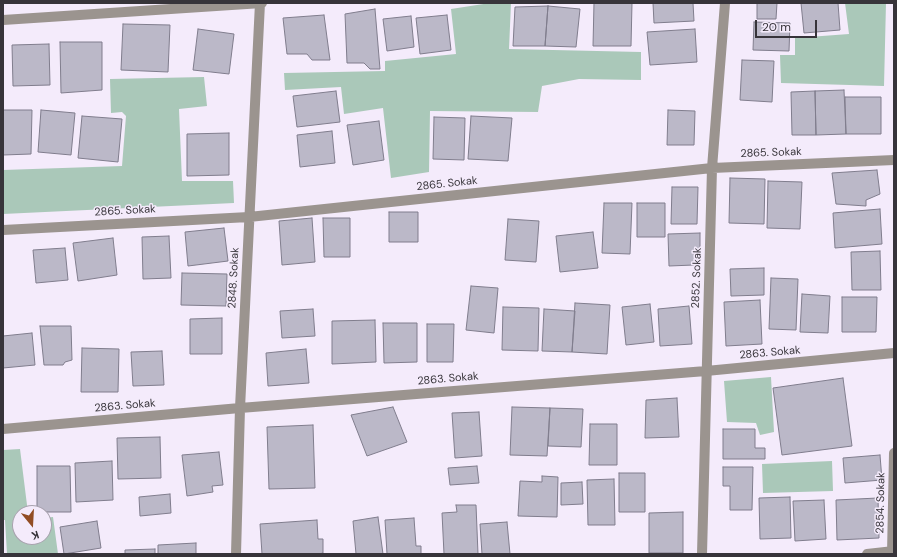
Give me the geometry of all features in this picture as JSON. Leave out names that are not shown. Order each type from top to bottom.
[{"type":"street","points":[[3,20],[261,3]]},
{"type":"street","name":"2848. Sokak","points":[[236,554],[240,408],[261,3]]},
{"type":"street","name":"2852. Sokak","points":[[702,554],[712,168],[725,3]]},
{"type":"street","name":"2865. Sokak","points":[[3,230],[249,217],[712,168],[894,160]]},
{"type":"street","name":"2863. Sokak","points":[[3,429],[240,408],[706,371],[894,353]]},
{"type":"street","name":"2854. Sokak","points":[[892,552],[894,453]]},
{"type":"street","points":[[867,554],[892,552]]},
{"type":"green space","points":[[490,3],[511,3],[509,49],[641,52],[641,80],[579,79],[542,86],[538,112],[430,111],[429,172],[391,178],[383,108],[344,114],[341,87],[285,90],[284,73],[385,71],[385,61],[456,54],[451,9]]},
{"type":"green space","points":[[845,3],[886,3],[884,86],[781,83],[780,55],[795,55],[795,38],[849,34]]},
{"type":"green space","points":[[204,77],[207,106],[179,109],[182,181],[233,181],[234,203],[3,214],[3,170],[122,166],[126,116],[122,112],[111,113],[110,79]]},
{"type":"green space","points":[[771,377],[774,432],[760,435],[756,423],[727,422],[724,381]]},
{"type":"green space","points":[[20,449],[27,505],[12,505],[12,545],[52,545],[53,517],[58,554],[7,554],[5,520],[3,520],[3,450]]},
{"type":"green space","points":[[832,461],[833,491],[763,493],[762,464]]},
{"type":"building","points":[[594,3],[632,3],[631,46],[593,46]]},
{"type":"building","points":[[653,3],[693,3],[694,21],[654,23]]},
{"type":"building","points":[[757,3],[777,3],[776,19],[757,19]]},
{"type":"building","points":[[801,3],[838,3],[840,30],[804,33]]},
{"type":"building","points":[[548,6],[580,9],[576,47],[545,46]]},
{"type":"building","points":[[548,6],[545,46],[513,46],[515,7]]},
{"type":"building","points":[[375,9],[380,69],[370,69],[364,63],[347,63],[345,14]]},
{"type":"building","points":[[324,15],[330,60],[312,60],[307,54],[287,54],[283,18]]},
{"type":"building","points":[[447,15],[451,50],[420,54],[416,18]]},
{"type":"building","points":[[411,16],[414,47],[387,51],[383,19]]},
{"type":"building","points":[[754,22],[790,23],[789,51],[753,50]]},
{"type":"building","points":[[123,24],[170,25],[168,72],[121,70]]},
{"type":"building","points":[[198,29],[234,34],[229,74],[193,70]]},
{"type":"building","points":[[695,29],[697,62],[650,65],[647,32]]},
{"type":"building","points":[[60,42],[102,42],[102,90],[61,93]]},
{"type":"building","points":[[49,44],[50,85],[13,86],[12,45]]},
{"type":"building","points":[[742,60],[774,61],[772,102],[740,100]]},
{"type":"building","points":[[844,90],[846,134],[816,135],[815,91]]},
{"type":"building","points":[[336,91],[340,122],[297,127],[293,96]]},
{"type":"building","points":[[815,91],[816,135],[792,135],[791,92]]},
{"type":"building","points":[[845,97],[881,97],[881,134],[846,134]]},
{"type":"building","points":[[3,110],[32,110],[31,154],[3,155]]},
{"type":"building","points":[[41,110],[75,113],[71,155],[38,152]]},
{"type":"building","points":[[668,110],[695,111],[694,145],[667,145]]},
{"type":"building","points":[[82,116],[122,119],[118,162],[78,158]]},
{"type":"building","points":[[471,116],[512,118],[508,161],[468,159]]},
{"type":"building","points":[[434,117],[465,118],[464,160],[433,159]]},
{"type":"building","points":[[379,121],[384,160],[353,165],[347,125]]},
{"type":"building","points":[[332,131],[335,163],[300,167],[297,135]]},
{"type":"building","points":[[229,133],[229,175],[187,176],[187,134]]},
{"type":"building","points":[[877,170],[880,194],[866,200],[866,206],[836,204],[832,173]]},
{"type":"building","points":[[730,178],[765,179],[764,224],[729,223]]},
{"type":"building","points":[[768,181],[802,182],[800,229],[767,228]]},
{"type":"building","points":[[672,187],[698,187],[697,224],[671,224]]},
{"type":"building","points":[[604,203],[632,203],[630,254],[602,253]]},
{"type":"building","points":[[637,203],[665,203],[665,237],[637,237]]},
{"type":"building","points":[[880,209],[882,244],[835,248],[833,213]]},
{"type":"building","points":[[389,212],[418,212],[418,242],[389,242]]},
{"type":"building","points":[[312,218],[315,262],[282,265],[279,221]]},
{"type":"building","points":[[323,218],[350,218],[350,257],[324,257]]},
{"type":"building","points":[[508,219],[539,221],[536,262],[505,260]]},
{"type":"building","points":[[224,228],[228,261],[188,266],[185,232]]},
{"type":"building","points":[[593,232],[598,268],[560,272],[556,236]]},
{"type":"building","points":[[700,233],[700,256],[694,265],[669,266],[668,234]]},
{"type":"building","points":[[169,236],[171,278],[143,279],[142,237]]},
{"type":"building","points":[[113,238],[117,275],[78,281],[73,243]]},
{"type":"building","points":[[65,248],[68,280],[36,283],[33,250]]},
{"type":"building","points":[[880,251],[881,290],[852,290],[851,252]]},
{"type":"building","points":[[764,268],[764,295],[731,296],[730,269]]},
{"type":"building","points":[[182,273],[227,274],[226,306],[181,305]]},
{"type":"building","points":[[771,278],[798,279],[796,330],[769,329]]},
{"type":"building","points":[[471,286],[498,288],[494,333],[466,330]]},
{"type":"building","points":[[802,294],[830,296],[828,333],[800,332]]},
{"type":"building","points":[[842,297],[877,297],[876,332],[842,332]]},
{"type":"building","points":[[760,300],[762,344],[726,346],[724,302]]},
{"type":"building","points":[[575,303],[610,305],[607,354],[572,352]]},
{"type":"building","points":[[650,304],[654,342],[626,345],[622,307]]},
{"type":"building","points":[[689,306],[692,344],[660,346],[658,309]]},
{"type":"building","points":[[503,307],[539,308],[538,351],[502,350]]},
{"type":"building","points":[[313,309],[315,336],[282,338],[280,311]]},
{"type":"building","points":[[544,309],[575,311],[572,352],[542,351]]},
{"type":"building","points":[[222,318],[222,354],[190,354],[190,319]]},
{"type":"building","points":[[375,320],[376,362],[332,364],[332,321]]},
{"type":"building","points":[[383,323],[417,323],[417,362],[384,363]]},
{"type":"building","points":[[427,324],[454,324],[453,362],[427,362]]},
{"type":"building","points":[[40,326],[71,326],[72,360],[65,362],[63,365],[44,365]]},
{"type":"building","points":[[32,333],[35,365],[3,368],[3,336]]},
{"type":"building","points":[[82,348],[119,349],[118,392],[81,392]]},
{"type":"building","points":[[306,349],[309,383],[268,386],[266,353]]},
{"type":"building","points":[[162,351],[164,385],[133,386],[131,352]]},
{"type":"building","points":[[843,378],[852,446],[782,455],[773,388]]},
{"type":"building","points":[[677,398],[679,437],[645,438],[646,400]]},
{"type":"building","points":[[393,407],[407,442],[367,456],[351,415]]},
{"type":"building","points":[[512,407],[550,408],[547,456],[510,455]]},
{"type":"building","points":[[550,408],[583,409],[581,447],[548,446]]},
{"type":"building","points":[[479,412],[482,456],[455,458],[452,413]]},
{"type":"building","points":[[590,424],[617,424],[617,465],[589,465]]},
{"type":"building","points":[[313,425],[315,488],[269,489],[267,427]]},
{"type":"building","points":[[723,429],[755,429],[755,448],[765,448],[765,459],[723,459]]},
{"type":"building","points":[[160,437],[161,478],[118,479],[117,438]]},
{"type":"building","points":[[219,452],[223,485],[212,486],[213,492],[187,496],[182,455]]},
{"type":"building","points":[[880,455],[882,480],[845,483],[843,458]]},
{"type":"building","points":[[112,461],[113,500],[76,502],[75,463]]},
{"type":"building","points":[[37,466],[70,466],[71,512],[52,512],[52,505],[37,505]]},
{"type":"building","points":[[477,466],[479,483],[450,485],[448,468]]},
{"type":"building","points":[[723,467],[753,467],[752,510],[730,510],[730,486],[723,486]]},
{"type":"building","points":[[619,473],[645,473],[645,512],[619,512]]},
{"type":"building","points":[[542,476],[558,477],[557,517],[518,516],[520,481],[542,482]]},
{"type":"building","points":[[614,479],[615,525],[588,525],[587,480]]},
{"type":"building","points":[[582,482],[583,504],[561,505],[561,483]]},
{"type":"building","points":[[170,494],[171,513],[140,516],[139,497]]},
{"type":"building","points":[[790,497],[791,538],[760,539],[759,498]]},
{"type":"building","points":[[878,498],[879,538],[837,540],[836,500]]},
{"type":"building","points":[[824,500],[826,539],[795,541],[793,501]]},
{"type":"building","points":[[456,505],[476,505],[478,554],[444,554],[442,513],[457,512]]},
{"type":"building","points":[[683,512],[683,553],[649,553],[649,513]]},
{"type":"building","points":[[378,517],[383,554],[356,554],[353,521]]},
{"type":"building","points":[[414,518],[416,546],[421,546],[421,554],[387,554],[385,520]]},
{"type":"building","points":[[317,520],[318,539],[323,539],[323,553],[262,554],[260,524]]},
{"type":"building","points":[[97,521],[101,548],[64,554],[60,527]]},
{"type":"building","points":[[507,522],[510,554],[482,554],[480,524]]},
{"type":"building","points":[[196,543],[196,554],[158,554],[158,545]]},
{"type":"building","points":[[155,549],[155,554],[125,554],[125,550]]}]
